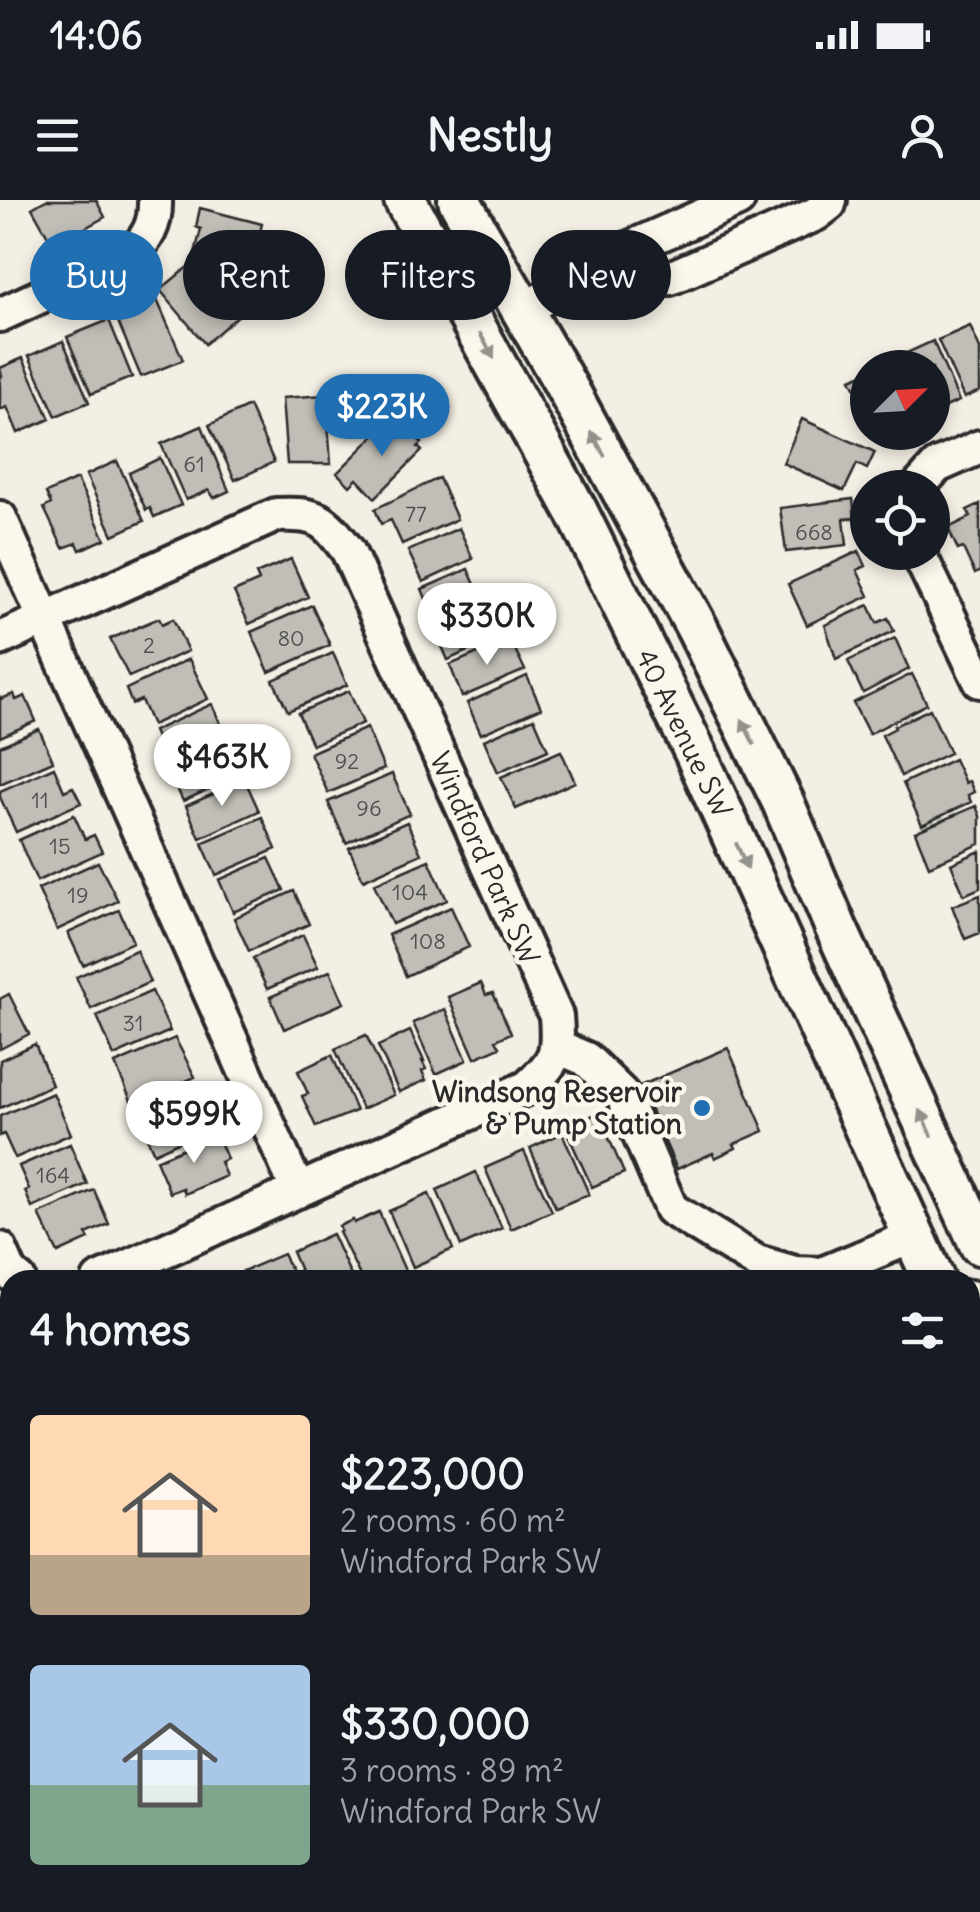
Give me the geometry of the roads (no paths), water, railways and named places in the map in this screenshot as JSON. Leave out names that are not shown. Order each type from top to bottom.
[{"type":"main road","name":"40 Avenue SW","points":[[405,200],[577,512],[695,752],[925,1264]]},
{"type":"main road","name":"40 Avenue SW","points":[[459,200],[697,628],[783,802],[980,1244]]},
{"type":"main road","points":[[794,970],[955,1270]]},
{"type":"main road","points":[[949,1172],[980,1226]]},
{"type":"street","points":[[0,316],[129,256],[144,242],[154,224],[154,200]]},
{"type":"street","points":[[671,230],[738,200]]},
{"type":"street","points":[[671,278],[816,214],[830,200]]},
{"type":"street","points":[[521,309],[531,304]]},
{"type":"street","points":[[933,470],[980,446]]},
{"type":"street","name":"Windford Park SW","points":[[0,639],[276,515],[302,514],[329,524],[348,551],[556,1016],[558,1047]]},
{"type":"street","points":[[0,518],[298,1191]]},
{"type":"street","points":[[927,570],[980,681]]},
{"type":"street","points":[[121,1270],[528,1087],[548,1069],[558,1047],[586,1059],[622,1094],[671,1208],[757,1262],[788,1270]]},
{"type":"street","points":[[863,1270],[925,1264]]},
{"type":"place","name":"Windsong Reservoir & Pump Station","points":[[702,1108]]}]
